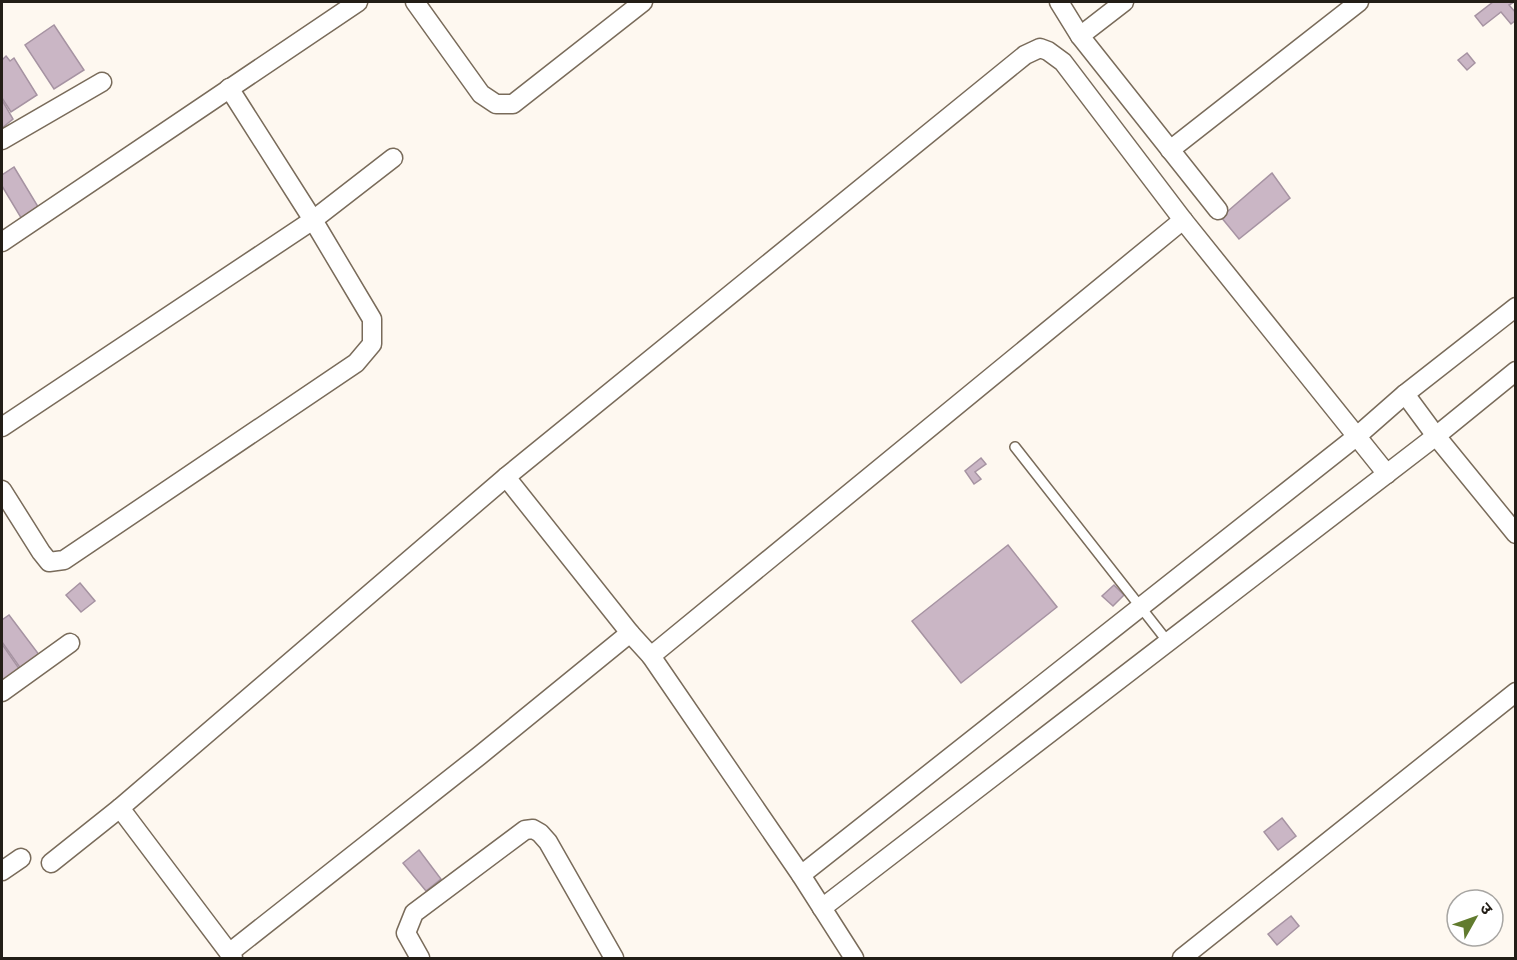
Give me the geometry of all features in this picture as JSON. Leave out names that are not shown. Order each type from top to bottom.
[{"type":"street","points":[[2,242],[358,2]]},
{"type":"street","points":[[415,2],[481,94],[496,104],[513,104],[643,2]]},
{"type":"street","points":[[1059,2],[1080,36],[1218,210]]},
{"type":"street","points":[[1080,36],[1124,2]]},
{"type":"street","points":[[1170,150],[1359,2]]},
{"type":"street","points":[[51,863],[120,808],[506,477],[1025,55],[1040,48],[1063,62],[1183,220],[1387,474]]},
{"type":"street","points":[[2,140],[102,82]]},
{"type":"street","points":[[2,490],[49,562],[64,560],[356,363],[372,344],[372,319],[313,220],[229,88]]},
{"type":"street","points":[[2,427],[313,220],[393,159]]},
{"type":"street","points":[[651,656],[1183,220]]},
{"type":"street","points":[[801,875],[1356,437],[1405,394],[1515,307]]},
{"type":"street","points":[[822,908],[1387,474],[1515,371]]},
{"type":"street","points":[[1405,394],[1515,534]]},
{"type":"street","points":[[506,477],[630,633],[651,656],[801,875],[854,958]]},
{"type":"street","points":[[120,808],[231,956],[630,633]]},
{"type":"street","points":[[2,692],[69,643]]},
{"type":"street","points":[[1182,958],[1515,692]]},
{"type":"street","points":[[420,958],[406,933],[414,912],[525,831],[533,829],[548,842],[614,958]]},
{"type":"street","points":[[2,871],[21,858]]},
{"type":"lane","points":[[1015,447],[1168,642]]},
{"type":"building","points":[[1493,2],[1514,2],[1509,5],[1516,13],[1516,20],[1511,24],[1501,12],[1483,26],[1475,16]]},
{"type":"building","points":[[54,25],[84,70],[54,89],[25,45]]},
{"type":"building","points":[[1467,53],[1475,63],[1467,70],[1458,60]]},
{"type":"building","points":[[6,56],[10,61],[14,58],[37,95],[11,112],[2,98],[2,60]]},
{"type":"building","points":[[2,100],[13,119],[2,128]]},
{"type":"building","points":[[14,167],[40,210],[23,221],[2,186],[2,175]]},
{"type":"building","points":[[1272,173],[1290,198],[1239,239],[1221,217]]},
{"type":"building","points":[[981,458],[986,464],[975,472],[981,479],[974,484],[965,471]]},
{"type":"building","points":[[1008,545],[1057,607],[961,683],[912,621]]},
{"type":"building","points":[[80,583],[95,601],[81,612],[66,595]]},
{"type":"building","points":[[1114,585],[1124,595],[1113,606],[1102,596]]},
{"type":"building","points":[[9,615],[40,656],[21,669],[2,642],[2,620]]},
{"type":"building","points":[[2,644],[20,670],[2,681]]},
{"type":"building","points":[[1282,818],[1296,836],[1278,850],[1264,832]]},
{"type":"building","points":[[419,850],[441,879],[426,891],[403,863]]},
{"type":"building","points":[[1291,916],[1299,926],[1277,945],[1268,934]]}]
